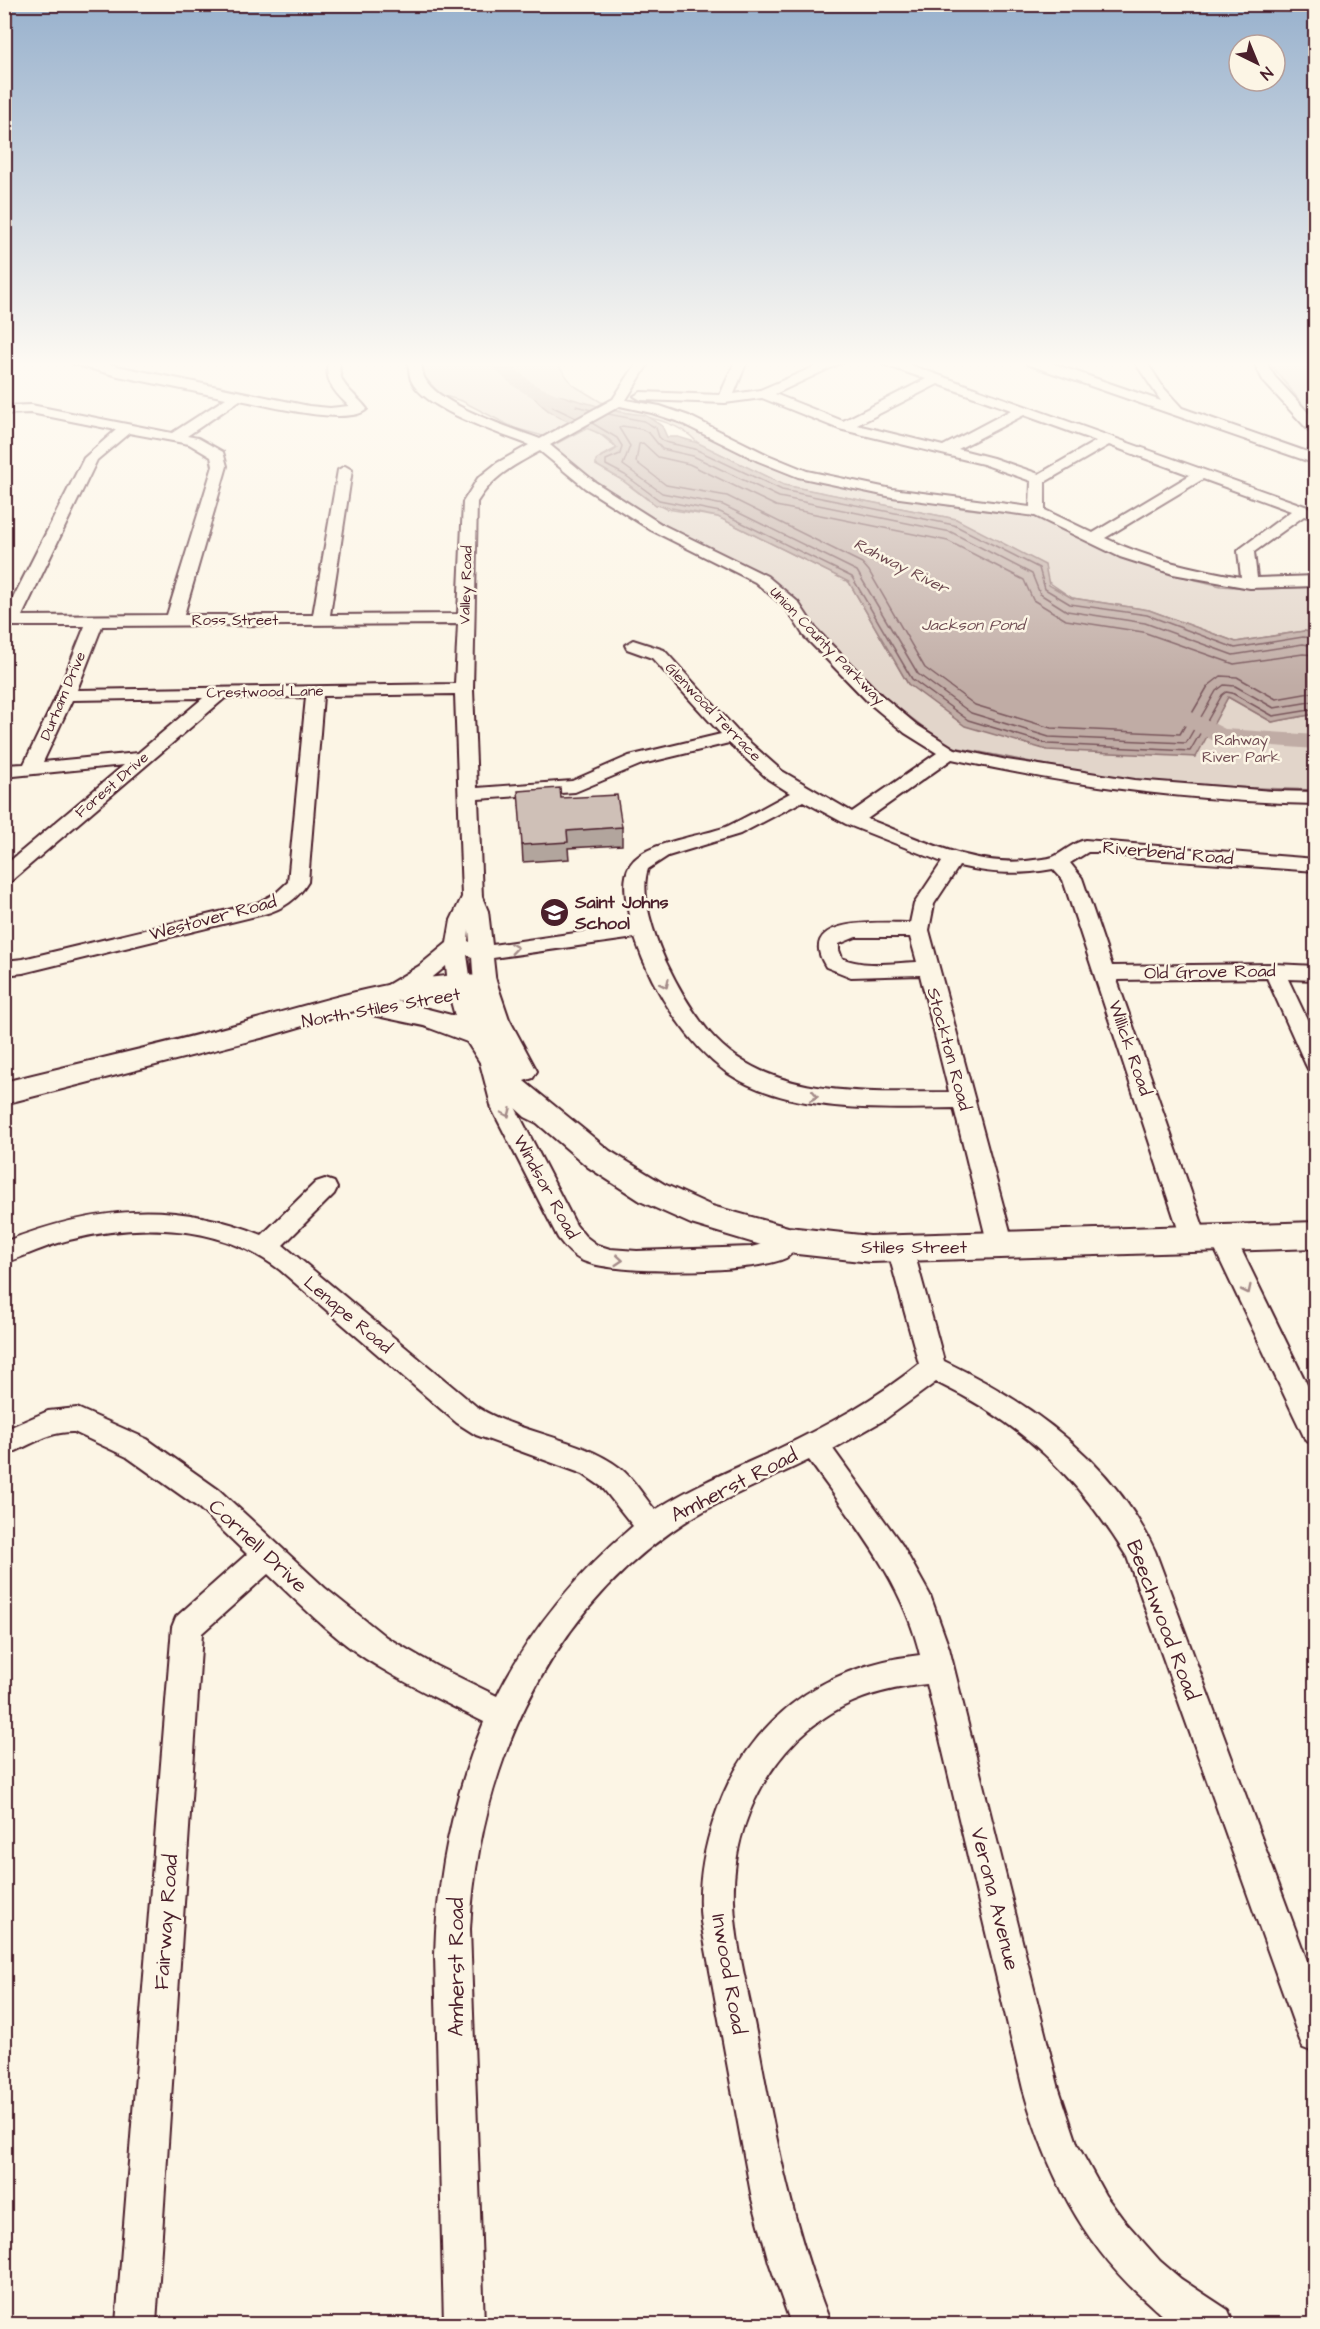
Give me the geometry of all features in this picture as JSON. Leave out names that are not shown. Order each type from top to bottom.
[{"type":"main road","name":"North Stiles Street","points":[[4,1093],[265,1027],[280,1027],[387,1000],[469,988]]},
{"type":"main road","name":"Stiles Street","points":[[469,988],[483,1046],[512,1086],[536,1109],[548,1114],[599,1159],[653,1193],[702,1215],[788,1239],[847,1247],[1001,1246],[1316,1235]]},
{"type":"main road","name":"Stiles Street","points":[[469,988],[495,1020],[529,1082],[546,1104],[548,1114]]},
{"type":"main road","points":[[387,1000],[417,1013],[448,1022],[483,1046]]},
{"type":"street","points":[[8,621],[85,470]]},
{"type":"street","points":[[174,620],[217,470]]},
{"type":"street","points":[[321,620],[345,470]]},
{"type":"street","name":"Valley Road","points":[[469,988],[483,953],[478,911],[472,897],[464,689],[470,502],[483,481],[498,470]]},
{"type":"street","name":"Union County Parkway","points":[[571,470],[590,485],[656,527],[761,579],[792,605],[810,632],[875,699],[911,729],[949,753],[1006,766],[1135,786],[1272,797],[1316,798]]},
{"type":"street","points":[[792,470],[803,474],[903,495],[1038,512],[1119,551],[1161,566],[1196,575],[1250,583],[1316,581]]},
{"type":"street","points":[[1015,470],[1040,479]]},
{"type":"street","points":[[1038,512],[1037,483],[1056,470]]},
{"type":"street","points":[[1189,470],[1309,513]]},
{"type":"street","points":[[1095,538],[1201,474]]},
{"type":"street","points":[[1250,583],[1246,551],[1309,513]]},
{"type":"street","name":"Ross Street","points":[[8,621],[465,619]]},
{"type":"street","name":"Durham Drive","points":[[30,770],[66,695],[95,621]]},
{"type":"street","name":"Glenwood Terrace","points":[[633,645],[658,654],[733,737],[775,775],[853,820],[954,859]]},
{"type":"street","name":"Crestwood Lane","points":[[66,695],[464,689]]},
{"type":"street","name":"Westover Road","points":[[4,968],[23,966],[264,908],[294,891],[298,882],[315,691]]},
{"type":"street","name":"Forest Drive","points":[[4,877],[220,693]]},
{"type":"street","points":[[469,794],[575,786],[636,760],[733,737]]},
{"type":"street","points":[[853,820],[949,753]]},
{"type":"street","points":[[4,771],[144,758]]},
{"type":"street","points":[[803,793],[729,832],[670,849],[645,860],[637,870],[635,877],[642,930],[671,997],[688,1023],[709,1046],[744,1072],[789,1090],[829,1098],[872,1101],[963,1100]]},
{"type":"street","name":"Riverbend Road","points":[[954,859],[990,867],[1021,868],[1058,862],[1084,846],[1103,846],[1137,852],[1316,865]]},
{"type":"street","name":"Stockton Road","points":[[954,859],[924,904],[919,930],[1001,1246]]},
{"type":"street","name":"Willick Road","points":[[1058,862],[1072,878],[1104,973],[1208,1237],[1316,1433]]},
{"type":"street","name":"Valley Road","points":[[469,988],[457,945],[464,910],[472,897]]},
{"type":"street","points":[[387,1000],[427,971],[457,945],[483,953],[642,930]]},
{"type":"street","points":[[919,930],[844,932],[829,942],[828,950],[833,962],[851,970],[928,969]]},
{"type":"street","points":[[1274,971],[1316,1063]]},
{"type":"street","name":"Old Grove Road","points":[[1104,973],[1274,971],[1316,973]]},
{"type":"street","name":"Windsor Road","points":[[483,1046],[504,1109],[567,1231],[576,1243],[589,1252],[610,1259],[637,1261],[751,1257],[779,1250],[788,1239]]},
{"type":"street","points":[[266,1247],[325,1188]]},
{"type":"street","name":"Lenape Road","points":[[4,1253],[29,1242],[76,1227],[129,1218],[182,1220],[209,1226],[266,1247],[467,1415],[486,1427],[593,1465],[612,1478],[652,1528]]},
{"type":"street","points":[[900,1248],[933,1368]]},
{"type":"street","name":"Amherst Road","points":[[464,2325],[452,1944],[457,1879],[467,1822],[482,1768],[503,1715],[525,1672],[583,1591],[652,1528],[691,1503],[814,1445],[907,1390],[933,1368]]},
{"type":"street","name":"Beechwood Road","points":[[933,1368],[997,1400],[1053,1441],[1101,1492],[1140,1551],[1316,2035]]},
{"type":"street","name":"Cornell Drive","points":[[4,1444],[50,1421],[76,1420],[137,1448],[209,1499],[314,1598],[375,1647],[425,1677],[503,1715]]},
{"type":"street","name":"Verona Avenue","points":[[814,1445],[892,1554],[919,1605],[939,1668],[1041,2089],[1061,2150],[1078,2186],[1134,2262],[1181,2303],[1214,2325]]},
{"type":"street","name":"Fairway Road","points":[[136,2325],[188,1627],[268,1555]]},
{"type":"street","name":"Inwood Road","points":[[811,2325],[798,2294],[776,2226],[763,2167],[716,1908],[720,1857],[727,1826],[747,1780],[760,1759],[791,1723],[829,1696],[849,1686],[894,1672],[939,1668]]},
{"type":"green space","name":"Rahway River Park","points":[[578,470],[604,470],[647,499],[667,509],[718,517],[849,582],[908,684],[1195,757],[1228,697],[1272,722],[1315,714],[1315,790],[1146,784],[948,746],[888,700],[819,636],[791,598],[644,518]]},
{"type":"green space","points":[[752,470],[788,470],[811,480],[961,508],[1038,517],[1107,551],[1180,576],[1221,586],[1262,589],[1315,587],[1315,633],[1304,631],[1236,642],[1149,610],[1072,598],[956,519],[783,485]]},
{"type":"water","name":"Jackson Pond","points":[[604,470],[753,470],[784,485],[956,519],[1045,565],[1049,585],[1072,598],[1149,610],[1236,642],[1304,631],[1315,633],[1315,714],[1272,722],[1228,697],[1196,757],[1047,750],[965,726],[908,684],[849,582],[718,517],[656,505]]},
{"type":"building","points":[[560,788],[561,798],[617,795],[622,827],[567,831],[568,842],[522,845],[518,791]]},
{"type":"waterway","name":"Rahway River","points":[[1172,709],[1220,735],[1316,742]]},
{"type":"place","name":"Saint Johns School","points":[[554,912]]}]
